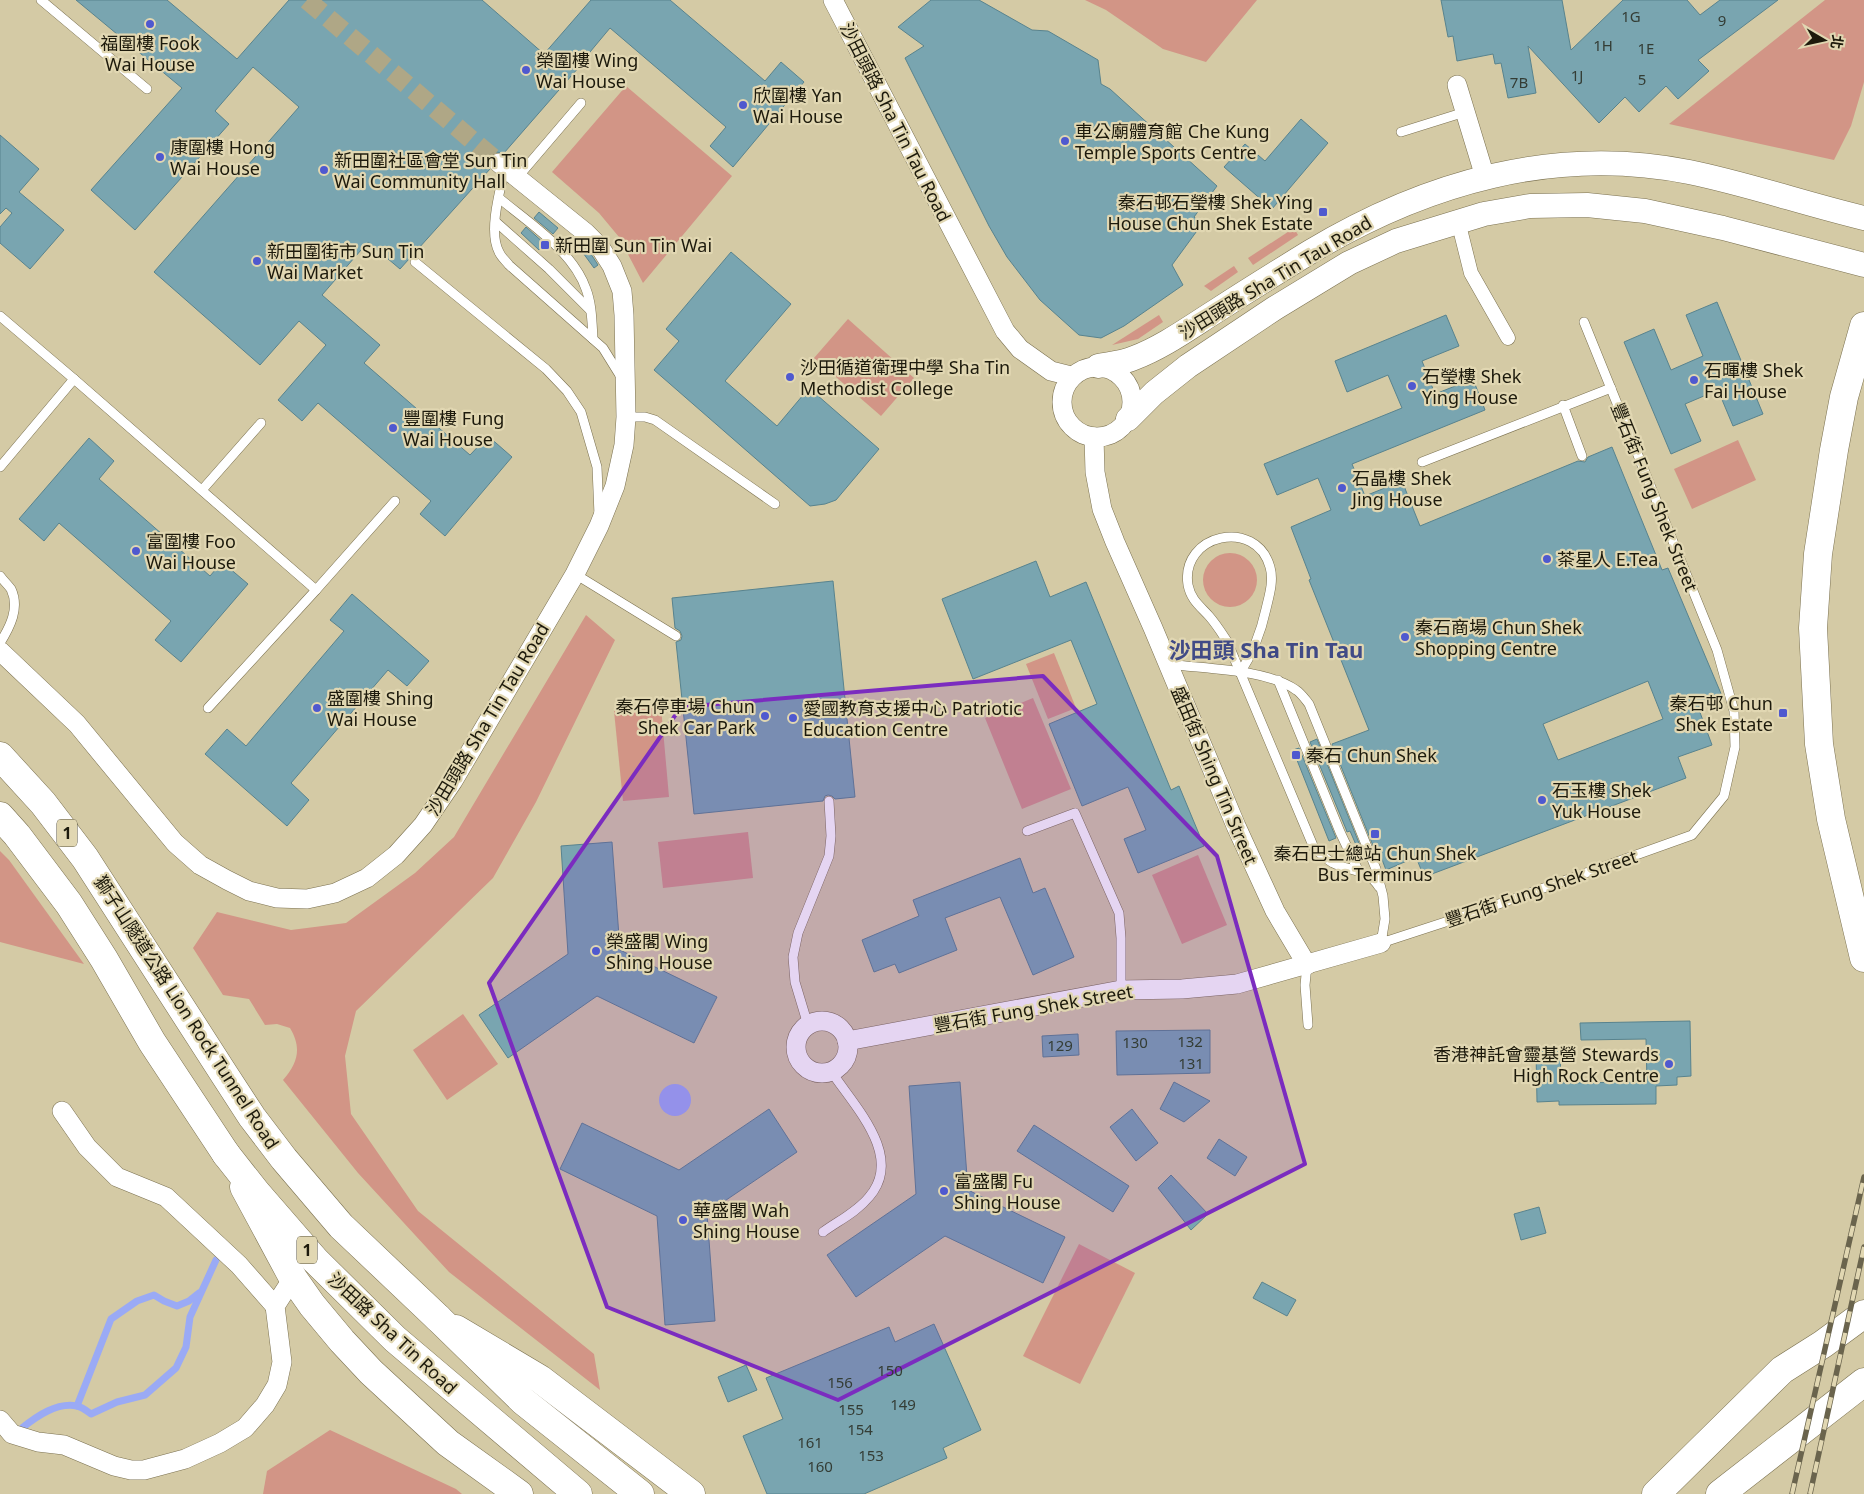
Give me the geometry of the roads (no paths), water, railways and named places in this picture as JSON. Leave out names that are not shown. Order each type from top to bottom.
[{"type":"main road","points":[[1864,326],[1844,397],[1834,450],[1818,554],[1813,628],[1818,744],[1831,819],[1864,958]]},
{"type":"main road","name":"獅子山隧道公路 Lion Rock Tunnel Road","points":[[0,756],[43,803],[85,858],[252,1117],[284,1159],[341,1226],[438,1318],[540,1379],[691,1494]]},
{"type":"main road","name":"1","points":[[0,816],[17,835],[69,904],[104,959],[152,1042],[226,1154]]},
{"type":"main road","points":[[226,1154],[293,1278],[312,1305],[342,1341],[382,1383],[448,1443],[519,1494]]},
{"type":"main road","name":"沙田路 Sha Tin Road","points":[[226,1154],[315,1260],[382,1327],[553,1475],[578,1494]]},
{"type":"main road","points":[[1656,1494],[1782,1370],[1823,1344],[1864,1314]]},
{"type":"main road","name":"1","points":[[438,1318],[523,1401],[640,1494]]},
{"type":"main road","points":[[1720,1494],[1864,1382]]},
{"type":"street","name":"沙田頭路 Sha Tin Tau Road","points":[[833,0],[1005,331],[1020,349],[1051,372],[1071,376],[1079,370],[1132,359],[1173,339],[1266,279],[1368,219],[1444,189],[1526,168],[1581,163],[1646,165],[1727,180],[1864,218]]},
{"type":"street","points":[[1457,85],[1485,177]]},
{"type":"street","name":"沙田頭路 Sha Tin Tau Road","points":[[0,651],[77,724],[175,843],[200,865],[248,891],[277,898],[307,899],[335,893],[366,878],[396,855],[423,825],[452,781],[575,574],[599,526],[615,486],[624,445],[626,387],[624,315],[622,292],[612,266],[600,247],[586,233],[507,170]]},
{"type":"street","name":"沙田頭路 Sha Tin Tau Road","points":[[1094,437],[1114,433],[1154,394],[1188,366],[1275,308],[1349,263],[1396,241],[1484,214],[1530,206],[1587,205],[1645,210],[1723,228],[1864,265]]},
{"type":"street","points":[[1458,221],[1471,273],[1508,338]]},
{"type":"street","points":[[1098,366],[1114,371],[1129,386],[1132,406],[1128,419]]},
{"type":"street","points":[[1071,376],[1062,396],[1066,418],[1075,430],[1094,437]]},
{"type":"street","name":"盛田街 Shing Tin Street","points":[[1094,437],[1095,472],[1102,509],[1236,826],[1275,911],[1307,965]]},
{"type":"street","name":"豐石街 Fung Shek Street","points":[[847,1041],[1121,990],[1182,989],[1237,984],[1381,943]]},
{"type":"street","points":[[824,1021],[839,1027],[847,1041],[846,1056],[837,1068],[823,1073],[814,1072],[801,1062],[797,1046],[802,1030],[808,1025],[824,1021]]},
{"type":"street","points":[[0,1420],[12,1434],[38,1442],[64,1445],[114,1466],[131,1470],[144,1470],[185,1459],[220,1443],[245,1428],[265,1405],[277,1385],[282,1362],[275,1306],[239,1265],[166,1197],[117,1177],[87,1147],[62,1110]]},
{"type":"street","points":[[275,1306],[293,1278]]},
{"type":"lane","points":[[41,0],[147,89]]},
{"type":"lane","points":[[581,103],[507,170],[499,198],[495,237],[499,252],[509,265],[603,348],[615,365],[626,387]]},
{"type":"lane","points":[[1401,132],[1465,112]]},
{"type":"lane","points":[[499,198],[564,253],[577,271],[586,290],[593,339]]},
{"type":"lane","points":[[496,222],[549,269],[590,310]]},
{"type":"lane","points":[[415,262],[546,369],[567,391],[581,412],[597,467],[599,526]]},
{"type":"lane","points":[[0,316],[316,590]]},
{"type":"lane","name":"豐石街 Fung Shek Street","points":[[1381,943],[1482,910],[1692,835],[1724,796],[1735,747],[1734,711],[1717,650],[1584,322]]},
{"type":"lane","points":[[0,467],[74,379]]},
{"type":"lane","points":[[1422,462],[1611,388]]},
{"type":"lane","points":[[1563,406],[1582,456]]},
{"type":"lane","points":[[626,417],[646,417],[655,420],[775,504]]},
{"type":"lane","points":[[202,490],[261,422]]},
{"type":"lane","points":[[208,708],[396,501]]},
{"type":"lane","points":[[1240,673],[1251,656],[1258,636],[1265,614],[1271,578],[1266,558],[1260,550],[1244,539],[1226,537],[1210,541],[1198,551],[1192,561],[1188,584],[1192,596],[1198,607],[1217,625],[1227,641],[1240,673],[1314,848],[1334,863],[1358,870],[1376,882],[1384,896]]},
{"type":"lane","points":[[575,574],[676,636]]},
{"type":"lane","points":[[0,576],[10,589],[14,608],[11,625],[0,643]]},
{"type":"lane","points":[[1168,664],[1260,675],[1278,680],[1297,690],[1310,704],[1376,868],[1384,896],[1385,919],[1381,943]]},
{"type":"lane","points":[[1278,680],[1340,832],[1358,870]]},
{"type":"lane","points":[[808,1025],[795,982],[793,957],[798,934],[829,856],[832,836],[828,801]]},
{"type":"lane","points":[[1027,832],[1076,813],[1119,913],[1122,938],[1121,990]]},
{"type":"lane","points":[[1307,965],[1305,986],[1308,1025]]},
{"type":"lane","points":[[822,1232],[862,1205],[871,1196],[877,1185],[882,1162],[874,1135],[831,1071]]},
{"type":"water","points":[[675,1084],[687,1088],[691,1100],[687,1112],[675,1116],[663,1112],[659,1100],[663,1088]]},
{"type":"waterway","points":[[22,1428],[48,1411],[62,1406],[79,1407],[91,1414],[117,1402],[145,1395],[176,1368],[186,1347],[190,1317],[216,1260]]},
{"type":"waterway","points":[[77,1406],[111,1319],[137,1301],[154,1295],[177,1306],[189,1301],[199,1293]]},
{"type":"tunnel","points":[[307,0],[499,163]]},
{"type":"railway","points":[[1792,1494],[1864,1177]]},
{"type":"railway","points":[[1810,1494],[1864,1247]]},
{"type":"place","name":"福圍樓 Fook Wai House","points":[[150,24]]},
{"type":"place","name":"榮圍樓 Wing Wai House","points":[[526,70]]},
{"type":"place","name":"欣圍樓 Yan Wai House","points":[[743,105]]},
{"type":"place","name":"車公廟體育館 Che Kung Temple Sports Centre","points":[[1065,141]]},
{"type":"place","name":"康圍樓 Hong Wai House","points":[[160,157]]},
{"type":"place","name":"新田圍社區會堂 Sun Tin Wai Community Hall","points":[[324,170]]},
{"type":"place","name":"秦石邨石瑩樓 Shek Ying House Chun Shek Estate","points":[[1323,212]]},
{"type":"place","name":"新田圍 Sun Tin Wai","points":[[545,245]]},
{"type":"place","name":"新田圍街市 Sun Tin Wai Market","points":[[257,261]]},
{"type":"place","name":"沙田循道衛理中學 Sha Tin Methodist College","points":[[790,377]]},
{"type":"place","name":"石暉樓 Shek Fai House","points":[[1694,380]]},
{"type":"place","name":"石瑩樓 Shek Ying House","points":[[1412,386]]},
{"type":"place","name":"豐圍樓 Fung Wai House","points":[[393,428]]},
{"type":"place","name":"石晶樓 Shek Jing House","points":[[1342,488]]},
{"type":"place","name":"富圍樓 Foo Wai House","points":[[136,551]]},
{"type":"place","name":"茶星人 E.Tea","points":[[1547,559]]},
{"type":"place","name":"秦石商場 Chun Shek Shopping Centre","points":[[1405,637]]},
{"type":"place","name":"盛圍樓 Shing Wai House","points":[[317,708]]},
{"type":"place","name":"秦石邨 Chun Shek Estate","points":[[1783,713]]},
{"type":"place","name":"秦石停車場 Chun Shek Car Park","points":[[765,716]]},
{"type":"place","name":"愛國教育支援中心 Patriotic Education Centre","points":[[793,718]]},
{"type":"place","name":"秦石 Chun Shek","points":[[1296,755]]},
{"type":"place","name":"石玉樓 Shek Yuk House","points":[[1542,800]]},
{"type":"place","name":"秦石巴士總站 Chun Shek Bus Terminus","points":[[1375,834]]},
{"type":"place","name":"榮盛閣 Wing Shing House","points":[[596,951]]},
{"type":"place","name":"香港神託會靈基營 Stewards High Rock Centre","points":[[1669,1064]]},
{"type":"place","name":"富盛閣 Fu Shing House","points":[[944,1191]]},
{"type":"place","name":"華盛閣 Wah Shing House","points":[[683,1220]]},
{"type":"district","name":"沙田頭 Sha Tin Tau","points":[[1266,649]]}]
